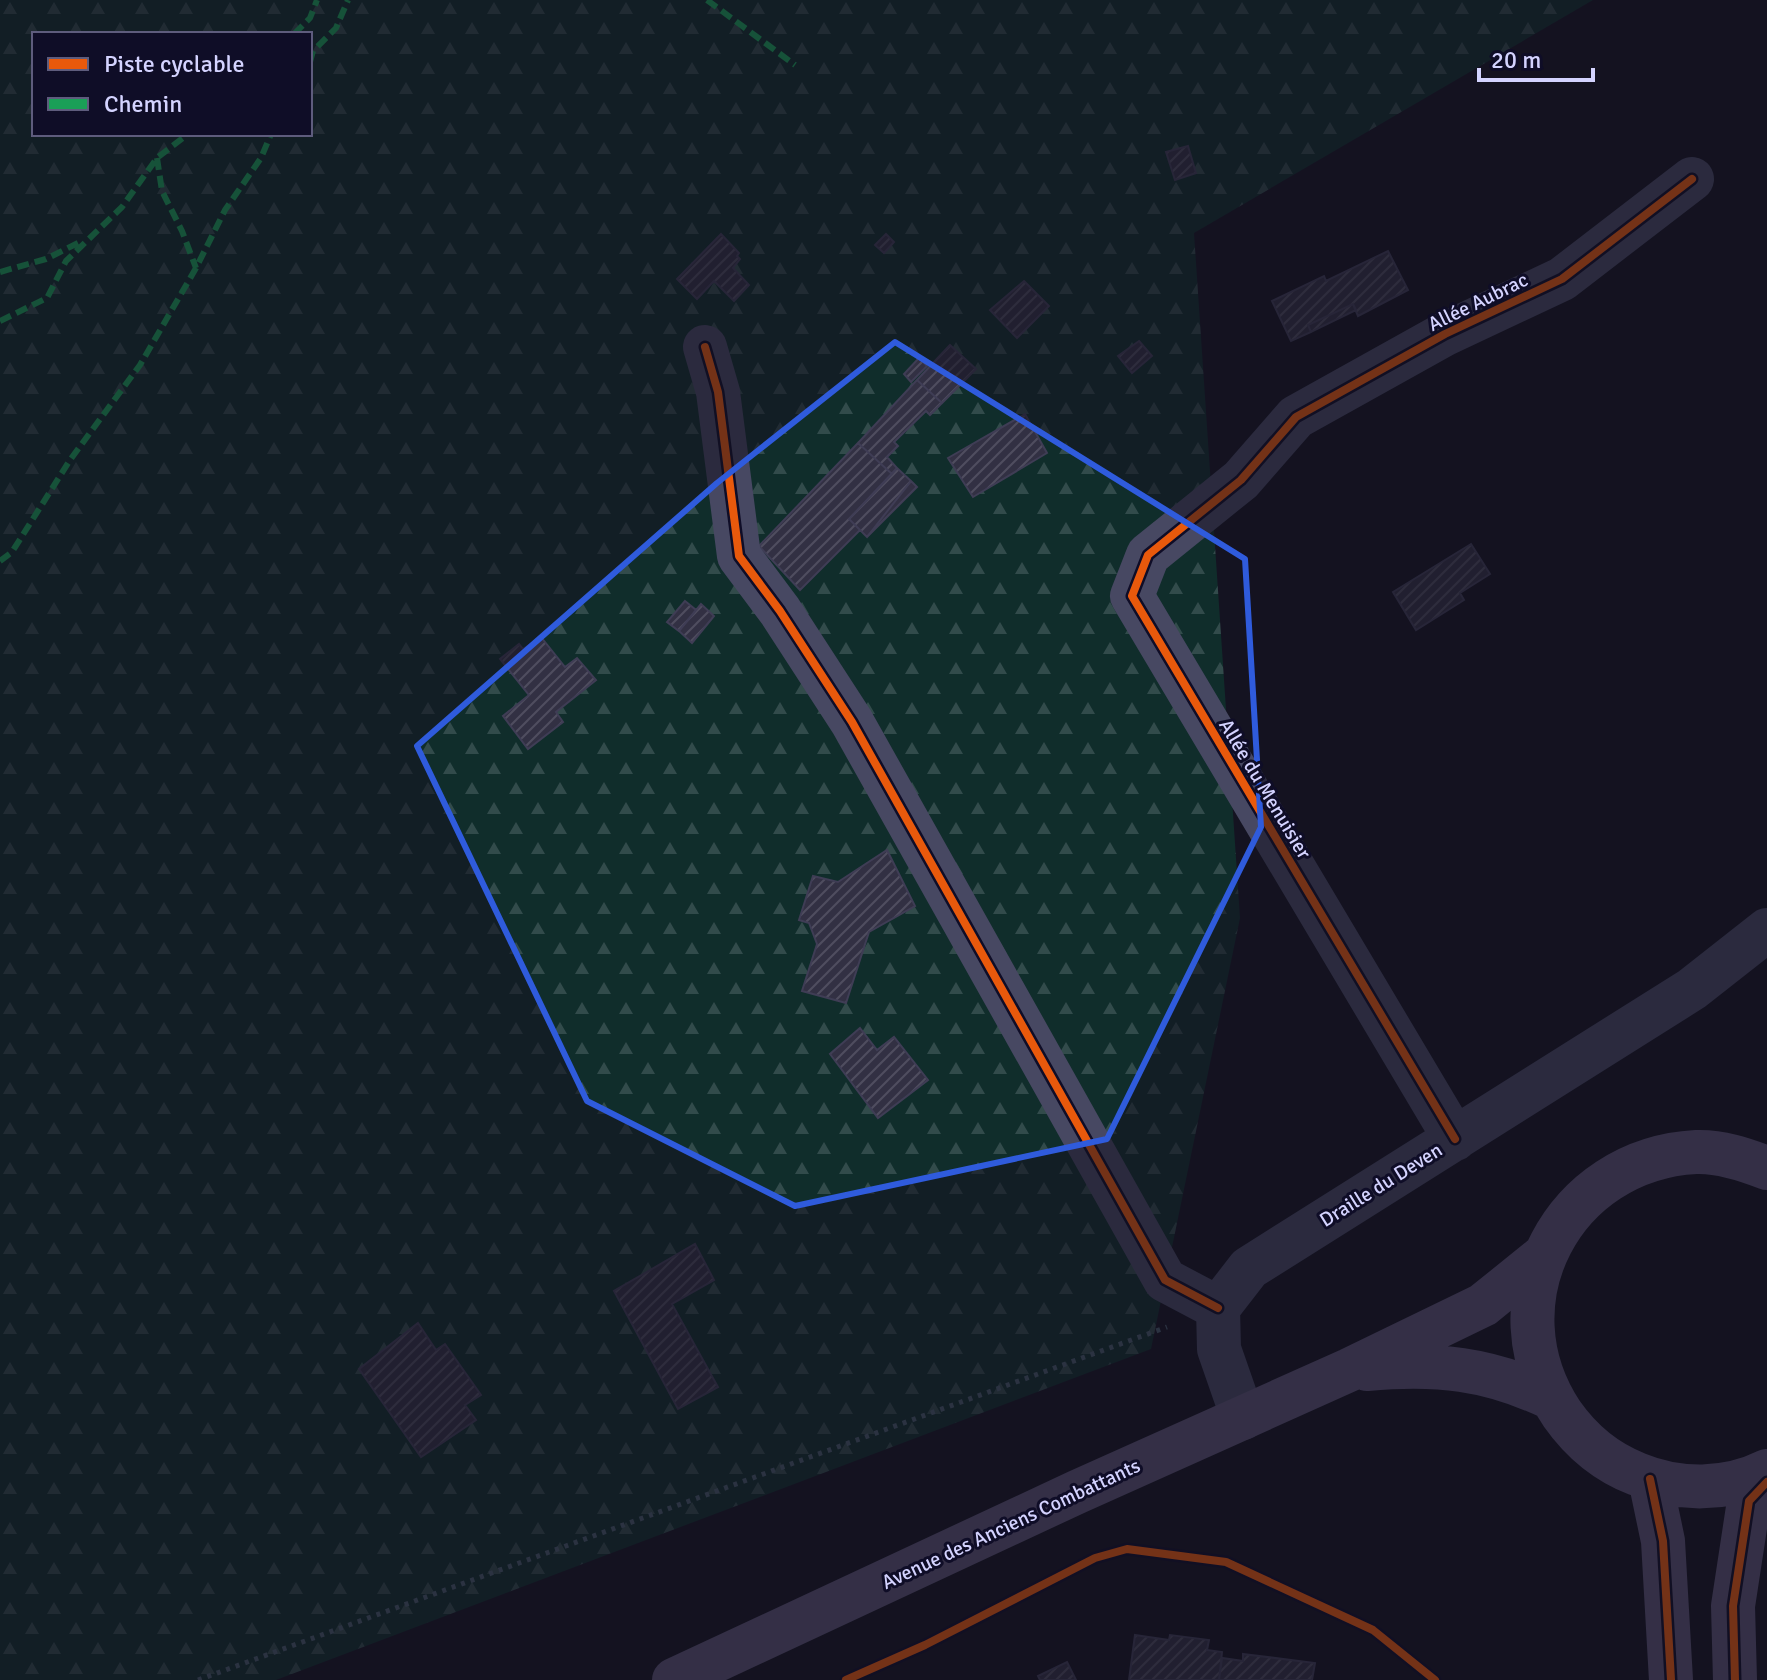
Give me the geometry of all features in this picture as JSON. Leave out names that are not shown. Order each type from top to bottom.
[{"type":"main road","points":[[1757,1154],[1698,1152],[1659,1157],[1623,1170],[1590,1192],[1564,1221],[1545,1255],[1534,1290],[1532,1327],[1537,1364],[1551,1398],[1570,1425],[1592,1448],[1620,1467],[1650,1479],[1685,1486],[1720,1485],[1767,1471]]},
{"type":"main road","name":"Avenue des Anciens Combattants","points":[[674,1680],[1349,1370],[1483,1305],[1545,1255]]},
{"type":"main road","name":"Avenue des Anciens Combattants","points":[[1349,1370],[1408,1365],[1465,1369],[1515,1380],[1551,1398]]},
{"type":"main road","points":[[1650,1479],[1663,1541],[1671,1680]]},
{"type":"main road","points":[[1735,1680],[1733,1606],[1749,1501],[1767,1482]]},
{"type":"street","name":"Allée Aubrac","points":[[1241,480],[1296,417],[1445,334],[1562,279],[1692,179]]},
{"type":"street","points":[[705,347],[718,392],[739,556],[780,611],[852,722],[1165,1280],[1218,1308],[1219,1349],[1243,1418]]},
{"type":"street","name":"Allée du Menuisier","points":[[1241,480],[1148,555],[1132,596],[1455,1139]]},
{"type":"street","name":"Draille du Deven","points":[[1218,1308],[1249,1268],[1692,989],[1767,930]]},
{"type":"path","points":[[198,1680],[1218,1308]]},
{"type":"highlighted area","points":[[895,342],[1245,559],[1261,827],[1107,1139],[795,1206],[587,1101],[417,746],[717,483]]},
{"type":"green space","points":[[0,0],[1593,0],[1194,233],[1240,918],[1151,1349],[276,1680],[0,1680]]},
{"type":"building","points":[[1188,146],[1196,173],[1175,180],[1166,152]]},
{"type":"building","points":[[721,234],[739,253],[737,256],[740,259],[733,268],[749,285],[734,301],[714,281],[697,299],[677,279]]},
{"type":"building","points":[[886,234],[894,242],[884,253],[875,245]]},
{"type":"building","points":[[1388,251],[1408,290],[1358,316],[1353,304],[1308,325],[1311,332],[1291,341],[1272,301],[1324,276],[1326,281]]},
{"type":"building","points":[[1024,281],[1049,306],[1017,338],[990,310]]},
{"type":"building","points":[[1353,304],[1356,310],[1311,332],[1308,325]]},
{"type":"building","points":[[1139,341],[1152,356],[1132,373],[1118,356]]},
{"type":"building","points":[[950,345],[976,369],[942,403],[917,380]]},
{"type":"building","points":[[919,358],[927,366],[911,382],[904,374]]},
{"type":"building","points":[[917,380],[942,403],[930,415],[926,411],[894,442],[898,446],[887,457],[897,468],[892,474],[858,443]]},
{"type":"building","points":[[1025,414],[1047,453],[973,497],[948,458]]},
{"type":"building","points":[[858,443],[892,474],[849,519],[860,530],[800,590],[759,546]]},
{"type":"building","points":[[897,468],[911,481],[867,537],[849,519]]},
{"type":"building","points":[[911,481],[917,487],[867,537]]},
{"type":"building","points":[[1471,544],[1490,574],[1460,593],[1464,600],[1416,630],[1393,592]]},
{"type":"building","points":[[685,601],[696,610],[679,631],[667,622]]},
{"type":"building","points":[[701,604],[714,616],[692,643],[679,631]]},
{"type":"building","points":[[541,637],[565,667],[577,658],[596,680],[556,712],[563,722],[528,749],[503,716],[529,695],[500,659],[519,644],[523,649]]},
{"type":"building","points":[[887,850],[915,906],[869,932],[846,1003],[802,991],[817,944],[809,923],[799,920],[813,876],[838,882]]},
{"type":"building","points":[[860,1028],[877,1050],[894,1037],[928,1080],[878,1118],[830,1054]]},
{"type":"building","points":[[695,1244],[714,1280],[672,1304],[718,1387],[678,1409],[614,1291]]},
{"type":"building","points":[[418,1323],[436,1350],[445,1344],[481,1395],[465,1405],[476,1420],[421,1457],[359,1369]]},
{"type":"building","points":[[1135,1635],[1169,1640],[1170,1635],[1209,1640],[1207,1650],[1222,1652],[1219,1680],[1129,1680]]},
{"type":"building","points":[[1243,1654],[1315,1663],[1312,1680],[1219,1680],[1222,1658],[1243,1661]]},
{"type":"building","points":[[1067,1662],[1076,1680],[1040,1680],[1038,1676]]},
{"type":"marked path","points":[[296,32],[310,18],[317,0]]},
{"type":"marked path","points":[[312,55],[336,28],[348,0]]},
{"type":"marked path","points":[[707,0],[795,65]]},
{"type":"marked path","points":[[0,321],[47,298],[66,261],[122,207],[157,158],[185,136]]},
{"type":"marked path","points":[[0,561],[12,552],[70,460],[140,365],[196,268],[225,210],[261,158],[270,136]]},
{"type":"marked path","points":[[157,158],[162,191],[196,268]]},
{"type":"marked path","points":[[0,272],[46,259],[78,243]]},
{"type":"cycle path","points":[[1455,1139],[1132,596],[1148,555],[1241,480],[1296,417],[1445,334],[1562,279],[1692,179]]},
{"type":"cycle path","points":[[705,347],[718,392],[739,556],[780,611],[852,722],[1165,1280],[1218,1308]]},
{"type":"cycle path","points":[[1650,1479],[1663,1541],[1671,1680]]},
{"type":"cycle path","points":[[1735,1680],[1733,1606],[1749,1501],[1767,1482]]},
{"type":"cycle path","points":[[846,1680],[925,1645],[1095,1558],[1127,1549],[1226,1562],[1373,1630],[1435,1680]]}]
